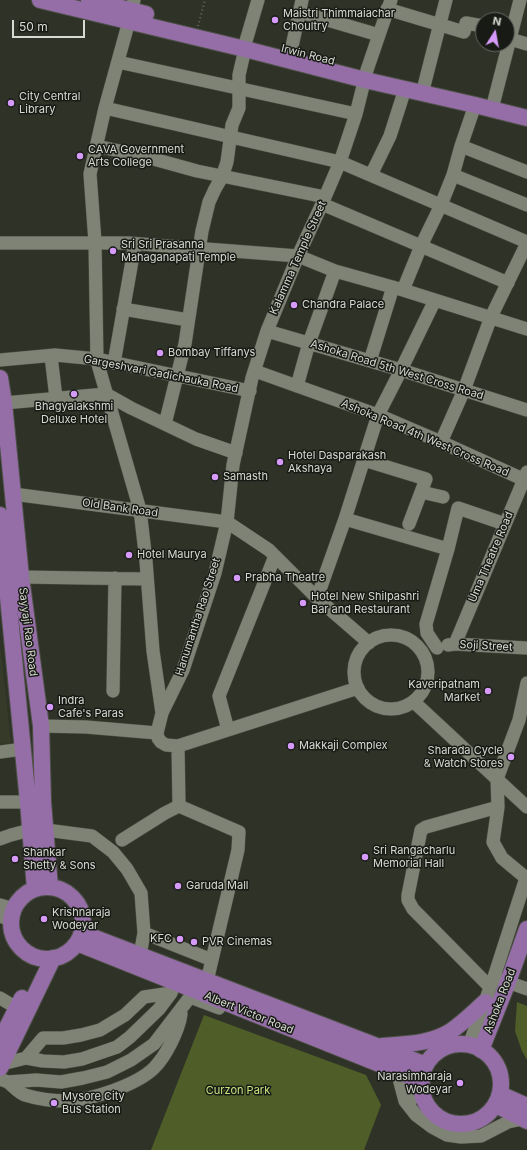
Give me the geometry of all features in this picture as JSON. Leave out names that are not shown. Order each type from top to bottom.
[{"type":"main road","points":[[40,0],[132,11],[246,45],[366,75],[405,89],[527,118]]},
{"type":"main road","name":"Irwin Road","points":[[89,0],[198,28],[246,45],[291,51],[366,75],[494,101],[527,110]]},
{"type":"main road","name":"Sayyaji Rao Road","points":[[0,378],[4,403],[21,577],[40,726],[43,802],[38,830],[42,888]]},
{"type":"main road","name":"Sayyaji Rao Road","points":[[0,515],[28,802],[38,830]]},
{"type":"main road","points":[[42,888],[60,889],[70,894],[77,902],[82,912],[84,922],[80,938],[71,950],[62,955],[47,958],[31,955],[22,948],[16,940],[6,912],[26,894],[42,888]]},
{"type":"main road","name":"Ashoka Road","points":[[475,1048],[494,987],[527,929]]},
{"type":"main road","name":"Albert Victor Road","points":[[80,938],[140,955],[426,1065]]},
{"type":"main road","name":"Albert Victor Road","points":[[80,938],[173,988],[397,1071],[422,1087]]},
{"type":"main road","points":[[0,1040],[47,958]]},
{"type":"main road","points":[[2,1072],[47,958]]},
{"type":"main road","points":[[376,1046],[418,1043],[434,1039],[451,1031],[494,987]]},
{"type":"main road","points":[[457,1045],[475,1048],[491,1058],[498,1069],[501,1081],[498,1100],[487,1115],[475,1122],[462,1124],[449,1122],[437,1116],[428,1106],[422,1087],[426,1065],[434,1055],[444,1048],[457,1045]]},
{"type":"main road","points":[[498,1100],[526,1115]]},
{"type":"street","points":[[165,424],[184,344],[202,231],[209,202],[228,162],[232,125],[239,108],[239,75],[258,0]]},
{"type":"street","points":[[424,86],[446,0]]},
{"type":"street","points":[[515,17],[520,0]]},
{"type":"street","points":[[389,5],[464,32],[466,23],[475,25]]},
{"type":"street","name":"Kalamma Temple Street","points":[[227,522],[233,465],[266,331],[340,162],[389,5]]},
{"type":"street","points":[[291,51],[301,6],[379,35]]},
{"type":"street","points":[[132,11],[104,108],[90,174],[95,242],[97,359],[140,510],[153,651],[162,713]]},
{"type":"street","points":[[515,37],[527,44]]},
{"type":"street","points":[[494,101],[506,52]]},
{"type":"street","points":[[118,62],[356,114]]},
{"type":"street","points":[[371,176],[390,136],[405,89]]},
{"type":"street","points":[[370,361],[398,288],[422,246],[441,205],[453,175],[475,105]]},
{"type":"street","points":[[104,108],[340,162],[527,242],[524,257],[508,283],[491,317],[464,390],[441,442]]},
{"type":"street","points":[[96,146],[324,200],[422,246],[508,283]]},
{"type":"street","points":[[461,146],[527,172]]},
{"type":"street","points":[[453,175],[527,205]]},
{"type":"street","points":[[0,243],[95,242],[200,248],[298,256],[335,271],[398,288],[527,328]]},
{"type":"street","points":[[114,363],[135,244]]},
{"type":"street","points":[[296,386],[309,343],[335,271]]},
{"type":"street","points":[[317,598],[345,519],[378,415],[435,300]]},
{"type":"street","points":[[123,309],[188,320]]},
{"type":"street","name":"Ashoka Road 5th West Cross Road","points":[[266,331],[401,370],[527,410]]},
{"type":"street","points":[[51,356],[56,398]]},
{"type":"street","name":"Gargeshvari Gadichauka Road","points":[[0,360],[51,356],[97,359],[250,391]]},
{"type":"street","name":"Ashoka Road 4th West Cross Road","points":[[255,371],[378,415],[526,477]]},
{"type":"street","points":[[4,403],[106,394],[131,408],[196,439],[236,453]]},
{"type":"street","points":[[364,460],[426,479],[409,524]]},
{"type":"street","name":"Uma Theatre Road","points":[[455,644],[526,477]]},
{"type":"street","points":[[421,492],[443,497]]},
{"type":"street","name":"Old Bank Road","points":[[13,494],[227,522]]},
{"type":"street","points":[[437,648],[427,633],[426,624],[448,549],[458,508],[505,524]]},
{"type":"street","points":[[345,519],[448,549]]},
{"type":"street","points":[[227,522],[269,550],[317,598],[369,643]]},
{"type":"street","name":"Hanumantha Rao Street","points":[[157,733],[162,713],[183,670],[215,573],[227,522]]},
{"type":"street","points":[[228,730],[219,696],[275,556]]},
{"type":"street","points":[[21,577],[147,579]]},
{"type":"street","points":[[113,692],[115,578]]},
{"type":"street","points":[[381,637],[400,637],[417,646],[425,656],[428,668],[428,681],[423,692],[414,702],[405,707],[394,709],[383,708],[373,704],[364,697],[358,688],[354,669],[362,650],[369,643],[381,637]]},
{"type":"street","name":"Soji Street","points":[[425,656],[437,648],[455,644],[527,648]]},
{"type":"street","points":[[475,1048],[526,878],[502,858],[493,842],[498,807],[497,779],[519,720],[527,683]]},
{"type":"street","points":[[40,726],[157,733],[161,742],[166,745],[178,746],[358,688]]},
{"type":"street","points":[[414,702],[527,807]]},
{"type":"street","points":[[178,746],[179,806]]},
{"type":"street","points":[[0,752],[23,749]]},
{"type":"street","points":[[0,802],[28,802]]},
{"type":"street","points":[[122,840],[179,806],[239,832],[238,850],[207,981]]},
{"type":"street","points":[[498,807],[426,827],[421,830],[408,900],[414,909],[494,987],[527,989]]},
{"type":"street","points":[[0,839],[10,835],[38,830],[92,836],[113,852],[127,869],[140,893],[144,933],[140,955]]},
{"type":"street","points":[[144,933],[212,960]]},
{"type":"street","points":[[26,1058],[43,1061],[64,1062],[82,1059],[117,1047],[144,1025],[159,1009],[173,988]]},
{"type":"street","points":[[2,1072],[26,1058],[43,1038],[80,1036],[100,1030],[125,1015],[144,997],[173,988]]},
{"type":"street","points":[[2,1072],[36,1080],[61,1082],[107,1072],[131,1060],[154,1044],[190,997],[378,1069],[397,1071],[405,1102],[416,1115],[446,1135],[461,1137],[481,1136],[508,1122],[526,1115]]},
{"type":"street","points":[[0,998],[17,1008]]},
{"type":"street","points":[[2,1072],[23,1094],[45,1100],[68,1101],[95,1096],[129,1084],[142,1078],[154,1069],[163,1058],[180,1019],[183,1006]]},
{"type":"street","points":[[405,1102],[422,1087]]},
{"type":"path","points":[[198,28],[205,0]]},
{"type":"shaded area","points":[[0,645],[11,743],[0,744]]},
{"type":"green space","points":[[517,1002],[527,1006],[527,1060],[515,1031]]},
{"type":"green space","name":"Curzon Park","points":[[204,1015],[366,1075],[381,1105],[364,1150],[151,1150]]},
{"type":"place","name":"Maistri Thimmaiachar Choultry","points":[[275,20]]},
{"type":"place","name":"City Central Library","points":[[11,103]]},
{"type":"place","name":"CAVA Government Arts College","points":[[80,156]]},
{"type":"place","name":"Sri Sri Prasanna Mahaganapati Temple","points":[[113,251]]},
{"type":"place","name":"Chandra Palace","points":[[294,305]]},
{"type":"place","name":"Bombay Tiffanys","points":[[160,353]]},
{"type":"place","name":"Bhagyalakshmi Deluxe Hotel","points":[[74,394]]},
{"type":"place","name":"Hotel Dasparakash Akshaya","points":[[280,462]]},
{"type":"place","name":"Samasth","points":[[215,477]]},
{"type":"place","name":"Hotel Maurya","points":[[129,555]]},
{"type":"place","name":"Prabha Theatre","points":[[237,578]]},
{"type":"place","name":"Hotel New Shilpashri Bar and Restaurant","points":[[303,603]]},
{"type":"place","name":"Kaveripatnam Market","points":[[488,691]]},
{"type":"place","name":"Indra Cafe's Paras","points":[[50,707]]},
{"type":"place","name":"Makkaji Complex","points":[[291,746]]},
{"type":"place","name":"Sharada Cycle & Watch Stores","points":[[511,757]]},
{"type":"place","name":"Sri Rangacharlu Memorial Hall","points":[[365,857]]},
{"type":"place","name":"Shankar Shetty & Sons","points":[[15,859]]},
{"type":"place","name":"Garuda Mall","points":[[178,886]]},
{"type":"place","name":"Krishnaraja Wodeyar","points":[[44,919]]},
{"type":"place","name":"KFC","points":[[180,939]]},
{"type":"place","name":"PVR Cinemas","points":[[194,942]]},
{"type":"place","name":"Narasimharaja Wodeyar","points":[[460,1083]]},
{"type":"place","name":"Mysore City Bus Station","points":[[54,1103]]}]
